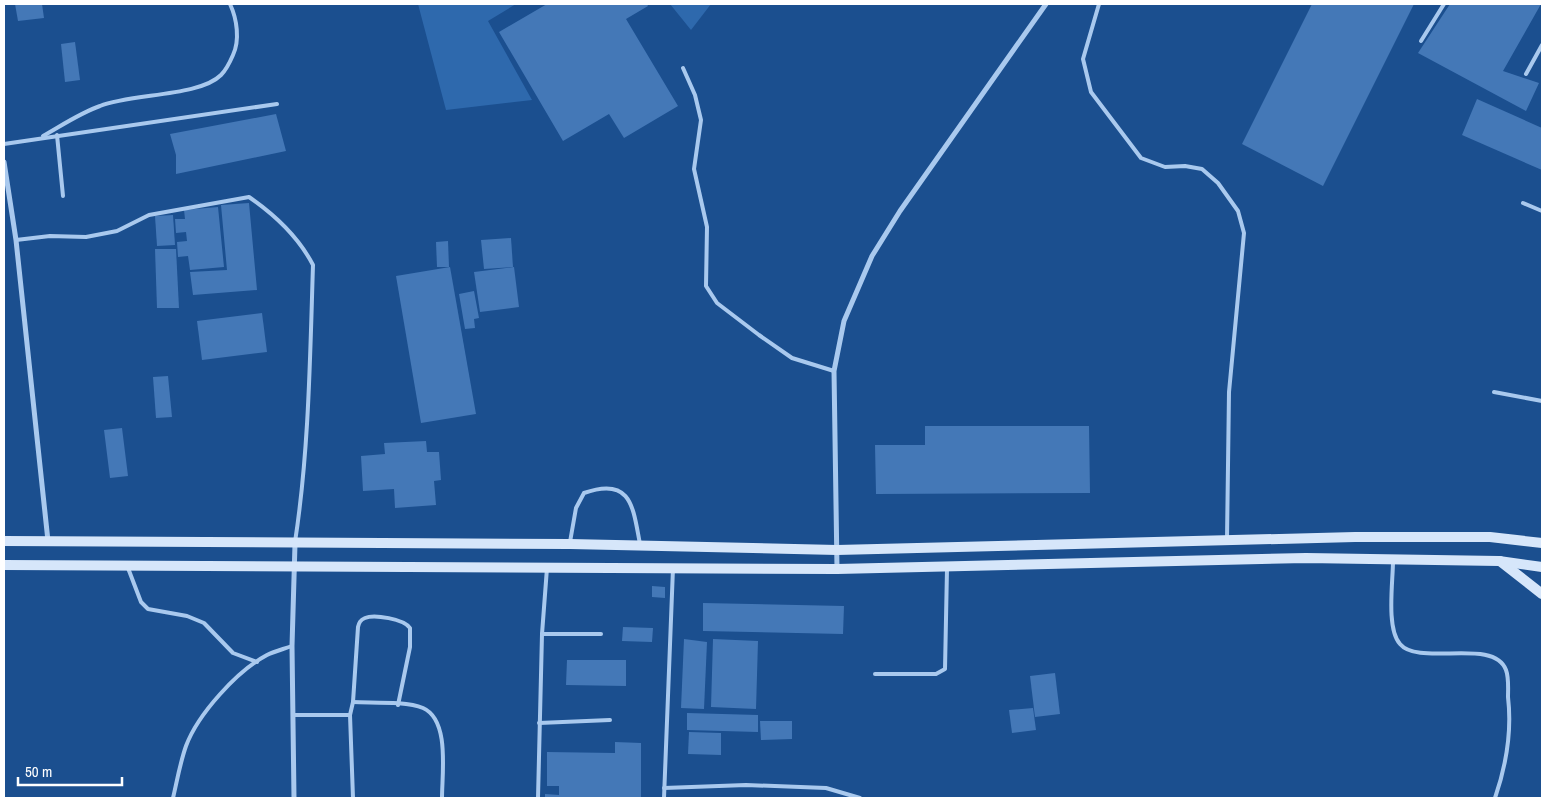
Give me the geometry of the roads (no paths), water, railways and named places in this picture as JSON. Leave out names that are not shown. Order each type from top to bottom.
[{"type":"main road","points":[[4,541],[48,543],[570,544],[837,550],[1227,540],[1490,537],[1542,543]]},
{"type":"main road","points":[[4,565],[837,569],[1306,558],[1499,561],[1542,567]]},
{"type":"main road","points":[[1499,561],[1542,594]]},
{"type":"street","points":[[837,569],[834,371],[844,321],[872,256],[900,211],[1046,4]]},
{"type":"street","points":[[4,162],[16,240],[48,543]]},
{"type":"street","points":[[294,798],[292,646],[295,544]]},
{"type":"lane","points":[[41,137],[100,106],[131,97],[171,92],[210,83],[221,74],[237,46],[236,26],[230,4]]},
{"type":"lane","points":[[1099,4],[1083,59],[1091,92],[1141,158],[1165,167],[1185,166],[1202,169],[1218,183],[1238,211],[1244,233],[1229,392],[1227,540]]},
{"type":"lane","points":[[1421,41],[1444,4]]},
{"type":"lane","points":[[1526,74],[1542,46]]},
{"type":"lane","points":[[683,68],[695,95],[701,120],[694,168],[707,227],[706,286],[717,303],[792,358],[834,371]]},
{"type":"lane","points":[[4,144],[41,137],[277,104]]},
{"type":"lane","points":[[57,135],[63,196]]},
{"type":"lane","points":[[16,240],[43,236],[86,237],[117,231],[149,215],[249,197],[274,216],[302,245],[312,265],[310,364],[302,496],[295,544]]},
{"type":"lane","points":[[1523,203],[1542,211]]},
{"type":"lane","points":[[1494,392],[1542,402]]},
{"type":"lane","points":[[570,544],[576,508],[584,493],[600,488],[622,492],[633,504],[641,547]]},
{"type":"lane","points":[[1393,559],[1393,633],[1405,649],[1418,653],[1478,654],[1500,662],[1506,670],[1510,710],[1504,771],[1495,798]]},
{"type":"lane","points":[[128,565],[129,575],[141,602],[148,609],[186,616],[204,623],[233,653],[257,662]]},
{"type":"lane","points":[[875,674],[936,674],[945,669],[947,566]]},
{"type":"lane","points":[[538,798],[542,634],[547,567]]},
{"type":"lane","points":[[664,798],[673,568]]},
{"type":"lane","points":[[352,798],[350,715],[353,702],[358,627],[360,622],[367,617],[400,620],[410,628],[410,647],[398,705]]},
{"type":"lane","points":[[542,634],[601,634]]},
{"type":"lane","points":[[173,798],[187,745],[198,722],[236,680],[257,662],[292,646]]},
{"type":"lane","points":[[353,702],[422,708],[437,720],[441,731],[442,798]]},
{"type":"lane","points":[[294,715],[350,715]]},
{"type":"lane","points":[[539,722],[610,720]]},
{"type":"lane","points":[[664,788],[746,785],[826,788],[860,798]]}]
